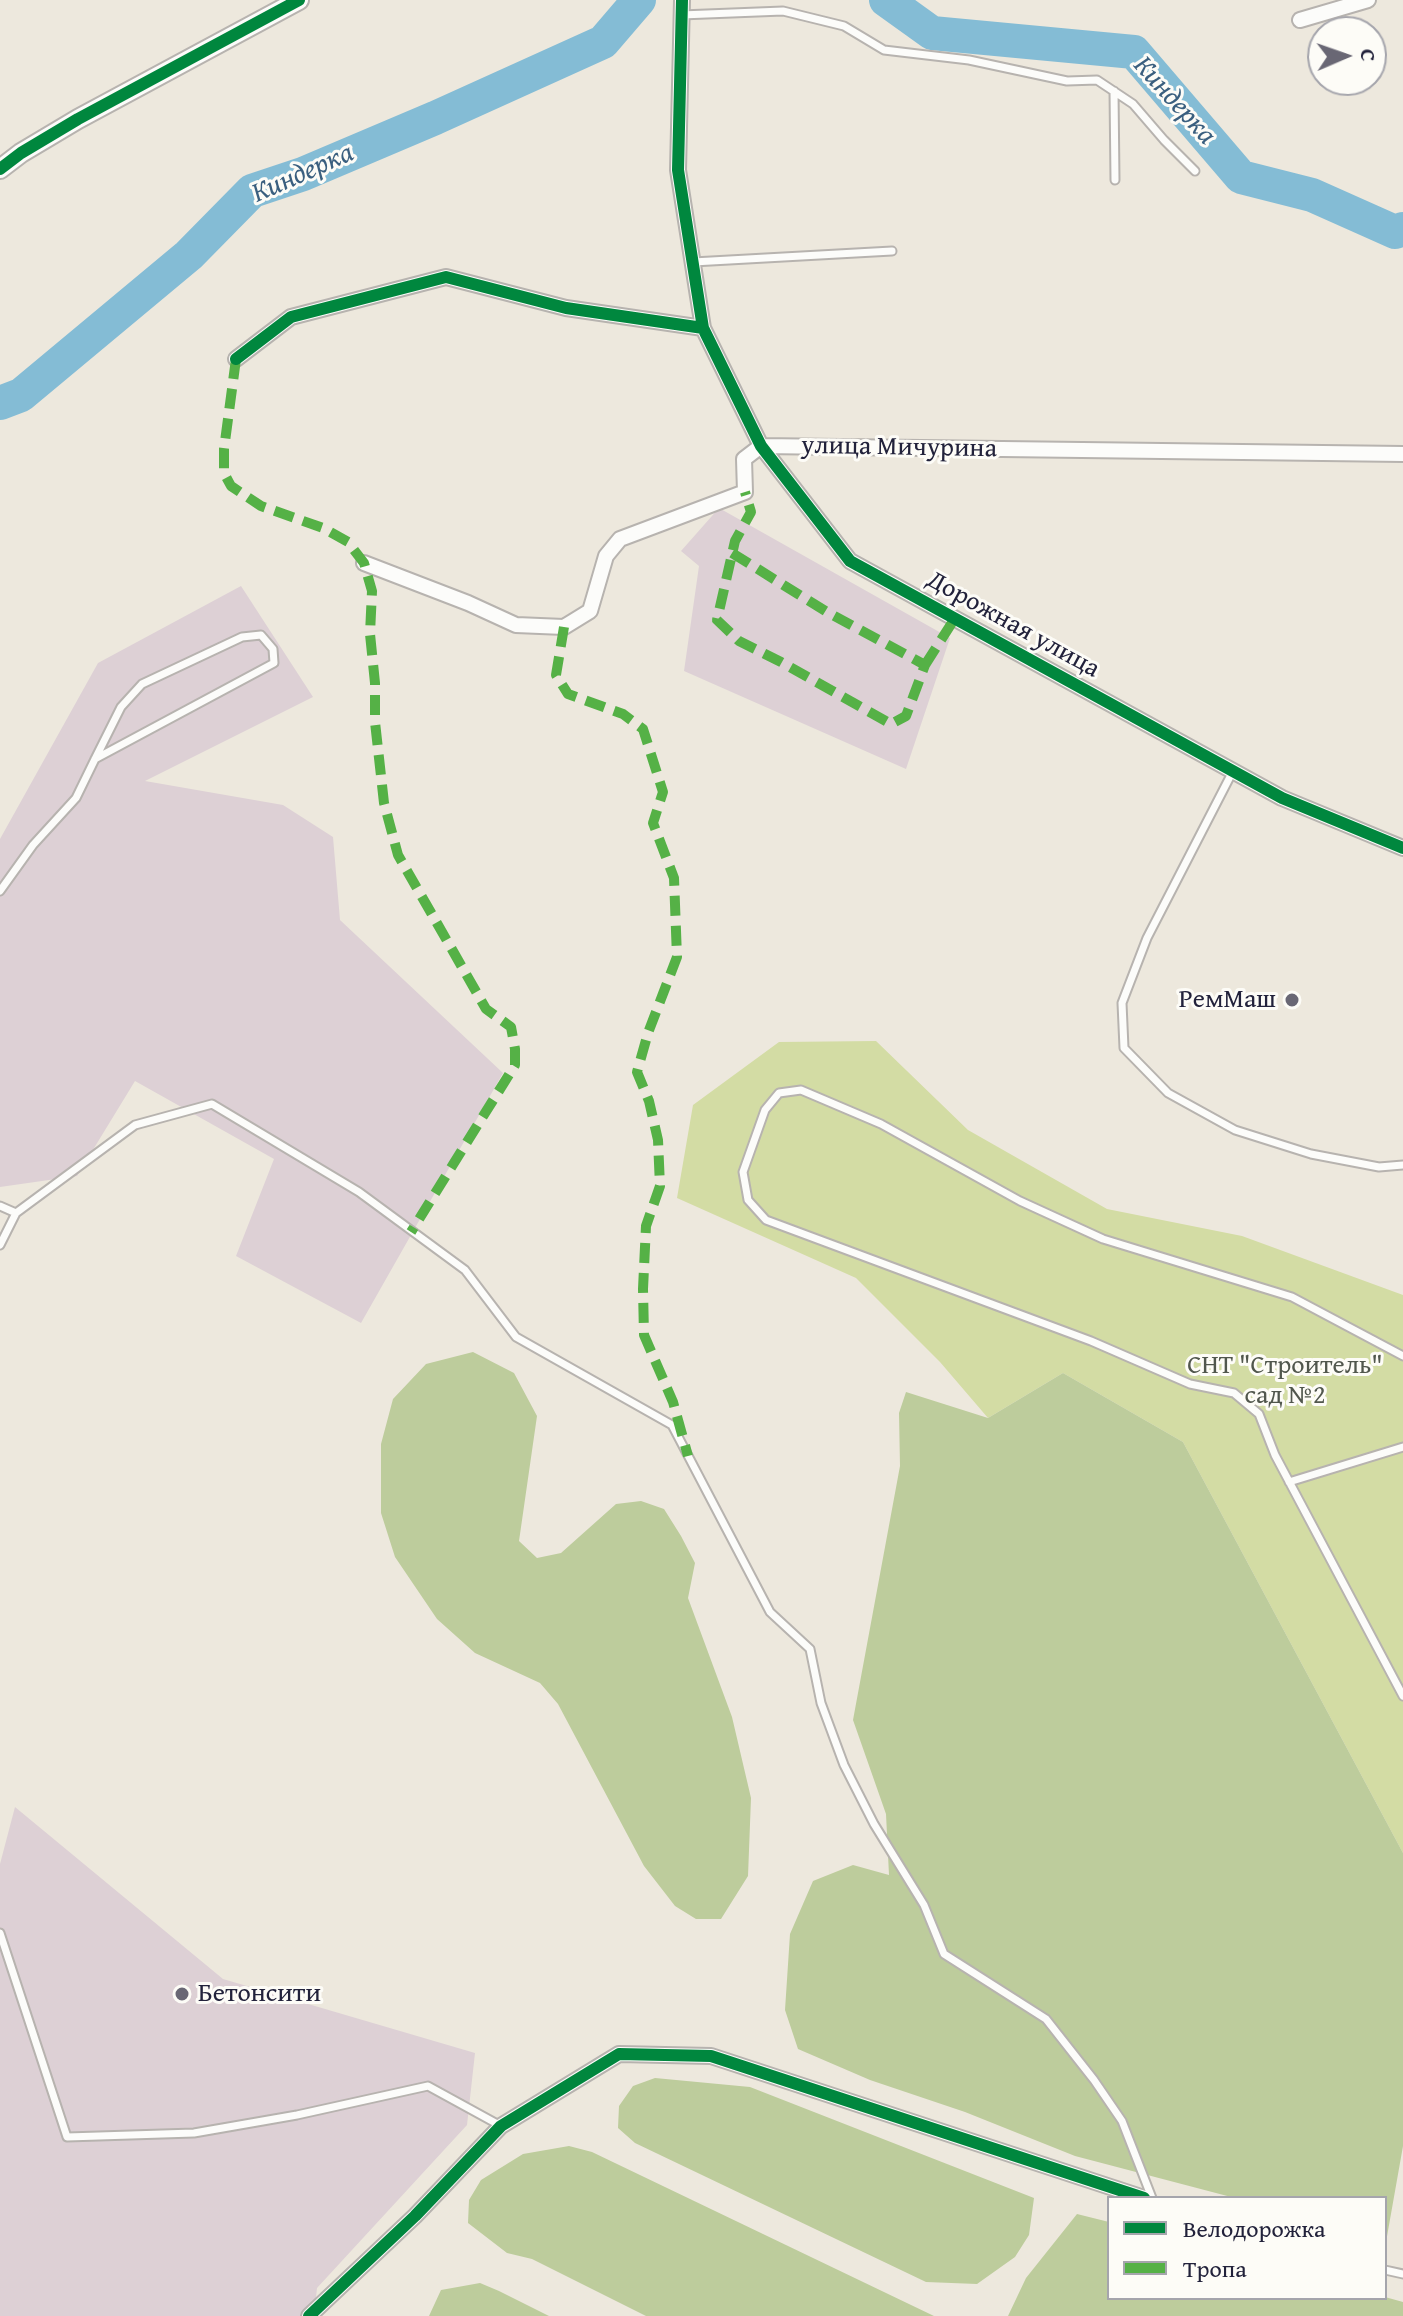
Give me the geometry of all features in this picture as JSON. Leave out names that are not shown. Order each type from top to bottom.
[{"type":"street","points":[[0,169],[78,119],[299,0]]},
{"type":"street","points":[[1300,20],[1368,0]]},
{"type":"street","name":"Дорожная улица","points":[[681,7],[678,170],[703,328],[761,446],[850,561],[1282,798],[1403,848]]},
{"type":"street","points":[[236,359],[291,317],[446,277],[566,308],[703,328]]},
{"type":"street","points":[[364,563],[516,625],[564,627],[590,611],[606,556],[620,539],[745,492],[744,459],[761,446]]},
{"type":"street","name":"улица Мичурина","points":[[761,446],[1403,454]]},
{"type":"street","points":[[308,2316],[415,2216],[501,2126],[619,2054],[711,2056],[1138,2196]]},
{"type":"lane","points":[[681,7],[783,11],[844,26],[884,50],[969,60],[1067,81],[1097,80],[1133,104],[1195,171]]},
{"type":"lane","points":[[1114,91],[1115,180]]},
{"type":"lane","points":[[693,262],[892,251]]},
{"type":"lane","points":[[0,891],[33,845],[76,798],[95,759],[121,707],[142,684],[242,637],[261,635],[273,649],[274,663],[95,759]]},
{"type":"lane","points":[[1233,771],[1147,938],[1122,1003],[1124,1048],[1168,1093],[1235,1130],[1311,1154],[1379,1167],[1403,1165]]},
{"type":"lane","points":[[1403,1356],[1292,1297],[1103,1239],[1020,1201],[881,1124],[801,1090],[779,1093],[765,1110],[743,1172],[748,1200],[766,1220],[1091,1341],[1190,1384],[1234,1393],[1259,1414],[1275,1455],[1403,1696]]},
{"type":"lane","points":[[0,1245],[16,1213],[135,1125],[212,1104],[359,1192],[465,1270],[516,1337],[672,1425],[770,1612],[810,1649],[821,1703],[844,1765],[874,1824],[924,1905],[944,1954],[1046,2019],[1122,2121],[1151,2196]]},
{"type":"lane","points":[[0,1206],[16,1213]]},
{"type":"lane","points":[[1289,1482],[1403,1447]]},
{"type":"lane","points":[[0,1933],[67,2137],[194,2133],[297,2115],[428,2086],[501,2126]]},
{"type":"shaded area","points":[[719,508],[950,638],[906,769],[684,671],[699,566],[681,551]]},
{"type":"shaded area","points":[[241,586],[313,697],[145,781],[283,805],[333,837],[340,920],[503,1073],[361,1323],[236,1256],[274,1159],[135,1081],[77,1176],[0,1187],[0,839],[98,663]]},
{"type":"shaded area","points":[[15,1807],[223,1979],[475,2053],[467,2125],[317,2288],[314,2316],[0,2316],[0,1864]]},
{"type":"green space","name":"СНТ \"Строитель\" сад №2","points":[[876,1041],[968,1130],[1107,1209],[1242,1236],[1403,1295],[1403,1853],[1183,1442],[1063,1373],[988,1418],[940,1362],[856,1278],[677,1198],[693,1105],[779,1042]]},
{"type":"green space","points":[[473,1352],[514,1373],[537,1416],[519,1541],[537,1558],[561,1553],[616,1504],[641,1501],[664,1509],[695,1563],[688,1598],[732,1717],[751,1798],[748,1876],[721,1919],[696,1919],[675,1906],[644,1866],[558,1704],[540,1683],[475,1653],[437,1619],[395,1557],[381,1513],[381,1444],[393,1399],[426,1364]]},
{"type":"green space","points":[[1063,1373],[1183,1442],[1403,1853],[1403,2146],[1387,2236],[1387,2196],[1227,2196],[1075,2156],[965,2112],[870,2080],[798,2049],[785,2010],[790,1934],[813,1881],[853,1865],[889,1875],[886,1814],[853,1720],[900,1466],[899,1413],[906,1392],[988,1418]]},
{"type":"green space","points":[[655,2078],[750,2087],[1034,2198],[1029,2235],[1015,2257],[977,2284],[926,2282],[635,2143],[618,2128],[619,2106],[633,2086]]},
{"type":"green space","points":[[569,2146],[592,2152],[934,2316],[646,2316],[532,2259],[507,2253],[468,2223],[469,2200],[481,2180],[523,2154]]},
{"type":"green space","points":[[1077,2214],[1107,2222],[1107,2300],[1387,2300],[1387,2298],[1403,2302],[1403,2316],[1008,2316],[1026,2278]]},
{"type":"green space","points":[[480,2283],[549,2316],[429,2316],[441,2290]]},
{"type":"waterway","name":"Киндерка","points":[[0,403],[21,395],[189,255],[252,191],[303,174],[435,118],[603,42],[639,0]]},
{"type":"waterway","name":"Киндерка","points":[[886,0],[932,33],[1134,52],[1241,177],[1312,195],[1395,232],[1403,229]]},
{"type":"marked path","points":[[236,359],[224,449],[224,473],[231,486],[261,506],[323,528],[348,542],[364,563],[372,591],[370,634],[384,803],[398,855],[486,1009],[511,1027],[515,1065],[411,1232]]},
{"type":"marked path","points":[[732,553],[827,612],[925,665],[906,716],[891,724],[739,641],[717,620],[735,541],[751,512],[745,492]]},
{"type":"marked path","points":[[925,665],[955,618]]},
{"type":"marked path","points":[[564,627],[556,675],[568,694],[623,714],[643,729],[663,792],[653,823],[674,878],[677,957],[648,1033],[637,1072],[649,1101],[658,1140],[660,1186],[646,1226],[644,1335],[673,1402],[688,1456]]},
{"type":"cycle path","points":[[0,169],[78,119],[299,0]]},
{"type":"cycle path","points":[[682,0],[678,170],[703,328],[761,446],[850,561],[1282,798],[1403,848]]},
{"type":"cycle path","points":[[236,359],[291,317],[446,277],[566,308],[703,328]]},
{"type":"cycle path","points":[[309,2316],[415,2216],[501,2126],[619,2054],[711,2056],[1138,2196]]},
{"type":"place","name":"РемМаш","points":[[1292,1000]]},
{"type":"place","name":"Бетонсити","points":[[182,1994]]}]
